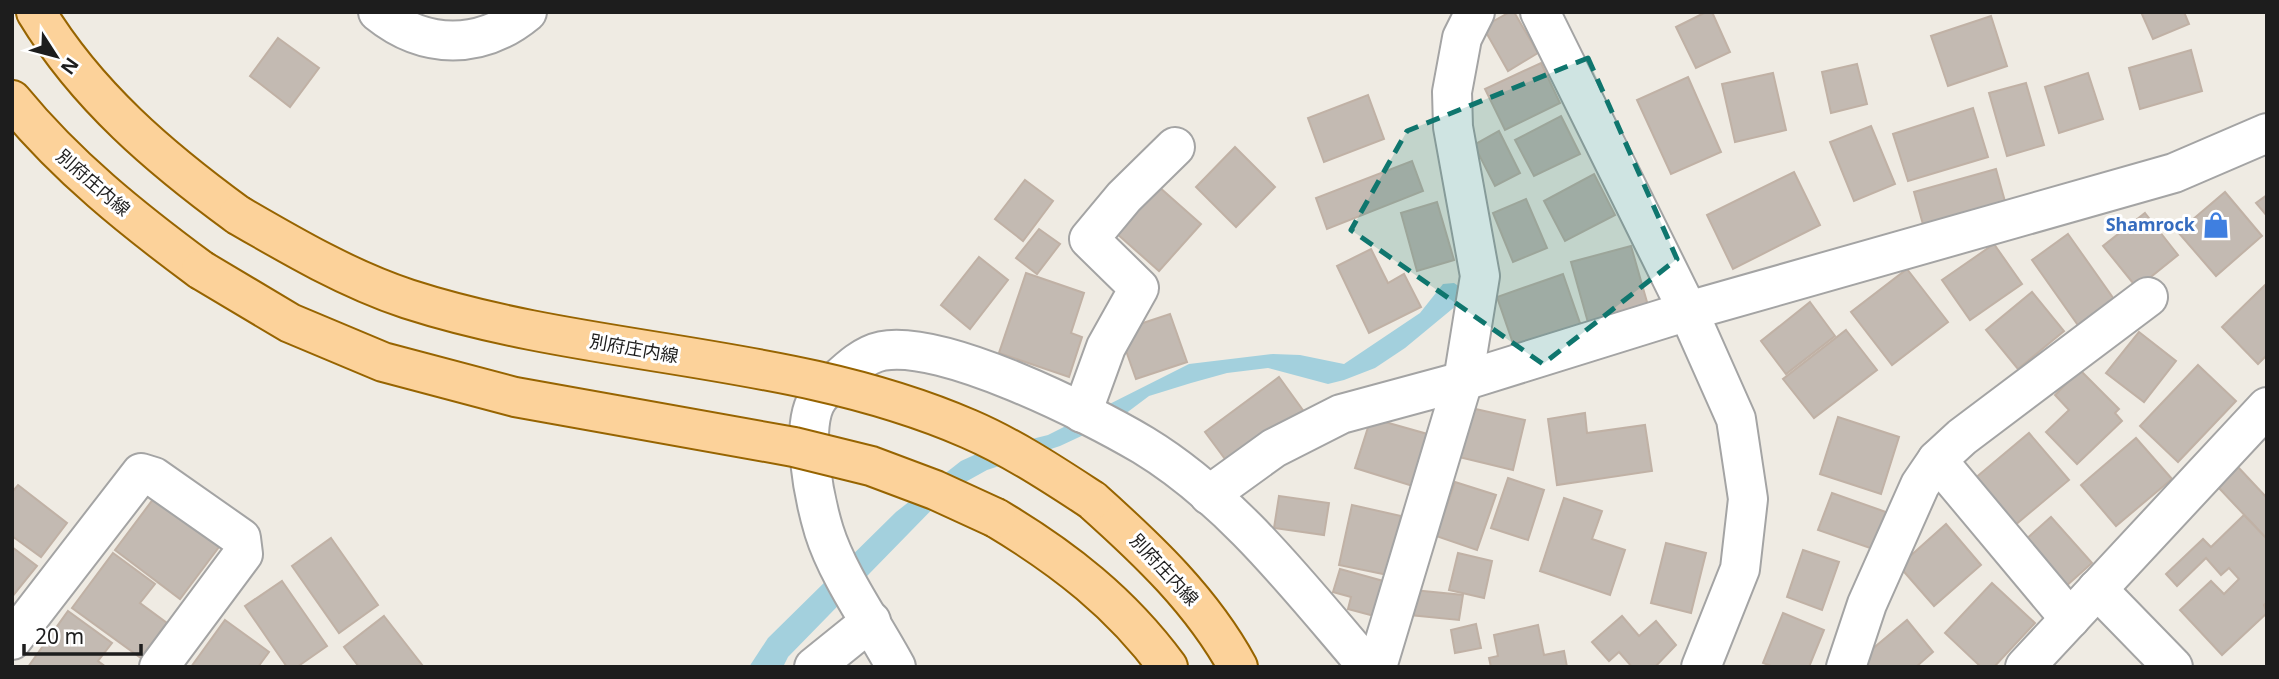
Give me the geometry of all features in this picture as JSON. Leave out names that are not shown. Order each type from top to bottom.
[{"type":"main road","name":"別府庄内線","points":[[36,12],[54,42],[95,93],[145,141],[238,215],[363,282],[465,316],[819,383],[898,404],[968,429],[1030,460],[1092,500],[1147,548],[1195,601],[1238,667]]},
{"type":"main road","name":"別府庄内線","points":[[12,100],[47,143],[99,191],[201,270],[290,323],[383,362],[514,397],[794,447],[871,467],[935,490],[996,518],[1051,551],[1105,594],[1168,667]]},
{"type":"street","points":[[378,12],[400,27],[436,42],[470,40],[510,26],[527,12]]},
{"type":"street","points":[[1377,667],[1463,382],[1480,276],[1453,127],[1452,92],[1462,38],[1475,12]]},
{"type":"street","points":[[1540,12],[1688,311],[1736,419],[1748,499],[1740,569],[1701,667]]},
{"type":"street","points":[[1209,495],[1274,448],[1341,414],[1463,382],[1688,311],[2174,173],[2267,133]]},
{"type":"street","points":[[1082,412],[1106,346],[1139,288],[1089,239],[1124,197],[1175,147]]},
{"type":"street","points":[[1846,667],[1883,568],[1920,485],[1937,460],[1962,437],[2148,298]]},
{"type":"street","points":[[895,667],[825,534],[817,504],[807,440],[817,399],[853,365],[882,351],[928,352],[1009,380],[1082,412],[1144,446],[1209,495],[1256,540],[1368,667]]},
{"type":"street","points":[[2025,667],[2267,407]]},
{"type":"street","points":[[1937,460],[2070,620]]},
{"type":"street","points":[[12,640],[141,473],[154,477],[241,538],[243,554],[159,667]]},
{"type":"street","points":[[2097,589],[2173,667]]},
{"type":"street","points":[[814,667],[871,621]]},
{"type":"highlighted area","points":[[1588,58],[1677,259],[1543,364],[1351,230],[1407,131]]},
{"type":"water","points":[[1454,283],[1463,289],[1457,305],[1405,348],[1375,368],[1328,384],[1268,368],[1227,373],[1149,396],[1125,414],[1060,446],[987,470],[951,490],[788,657],[783,667],[749,667],[768,638],[896,512],[961,461],[983,451],[1048,435],[1189,364],[1273,354],[1300,355],[1344,364],[1420,313],[1443,284]]},
{"type":"building","points":[[1514,12],[1538,53],[1508,71],[1483,27]]},
{"type":"building","points":[[1706,12],[1712,12],[1730,52],[1696,68],[1676,27]]},
{"type":"building","points":[[2141,12],[2184,12],[2189,24],[2153,39]]},
{"type":"building","points":[[1991,16],[2007,66],[1948,86],[1931,36]]},
{"type":"building","points":[[278,38],[319,68],[290,107],[250,76]]},
{"type":"building","points":[[2191,50],[2202,91],[2140,109],[2129,68]]},
{"type":"building","points":[[1541,63],[1560,103],[1505,130],[1485,89]]},
{"type":"building","points":[[1857,64],[1867,104],[1831,113],[1822,72]]},
{"type":"building","points":[[1773,73],[1786,130],[1735,142],[1722,84]]},
{"type":"building","points":[[2088,73],[2103,119],[2059,133],[2045,87]]},
{"type":"building","points":[[1688,77],[1721,152],[1671,174],[1637,100]]},
{"type":"building","points":[[2026,83],[2044,145],[2007,156],[1989,93]]},
{"type":"building","points":[[1368,95],[1384,139],[1324,162],[1308,118]]},
{"type":"building","points":[[1973,108],[1988,157],[1908,181],[1893,134]]},
{"type":"building","points":[[1561,116],[1580,154],[1534,176],[1515,140]]},
{"type":"building","points":[[1871,126],[1895,184],[1854,201],[1830,142]]},
{"type":"building","points":[[1499,131],[1520,173],[1495,186],[1474,145]]},
{"type":"building","points":[[1235,147],[1275,187],[1236,227],[1196,187]]},
{"type":"building","points":[[1412,161],[1423,191],[1327,229],[1316,198]]},
{"type":"building","points":[[1996,169],[2006,205],[1924,228],[1914,192]]},
{"type":"building","points":[[1794,172],[1820,225],[1733,269],[1707,215]]},
{"type":"building","points":[[1594,174],[1615,215],[1565,241],[1544,201]]},
{"type":"building","points":[[1025,180],[1053,201],[1023,241],[995,219]]},
{"type":"building","points":[[1158,186],[1201,224],[1159,271],[1116,233]]},
{"type":"building","points":[[2225,192],[2262,236],[2216,276],[2178,232]]},
{"type":"building","points":[[2267,195],[2267,216],[2256,203]]},
{"type":"building","points":[[1526,199],[1547,248],[1513,262],[1493,213]]},
{"type":"building","points":[[1437,202],[1454,260],[1417,271],[1401,213]]},
{"type":"building","points":[[2145,213],[2178,255],[2137,288],[2103,246]]},
{"type":"building","points":[[1039,229],[1060,244],[1037,274],[1016,258]]},
{"type":"building","points":[[2068,234],[2116,302],[2080,328],[2032,260]]},
{"type":"building","points":[[1994,244],[2022,284],[1970,320],[1942,280]]},
{"type":"building","points":[[1631,246],[1649,309],[1589,326],[1571,262]]},
{"type":"building","points":[[1371,249],[1388,283],[1404,274],[1421,307],[1369,333],[1337,266]]},
{"type":"building","points":[[979,257],[1008,280],[970,329],[941,305]]},
{"type":"building","points":[[1907,269],[1948,322],[1892,365],[1851,312]]},
{"type":"building","points":[[1026,273],[1084,293],[1071,333],[1082,337],[1069,377],[999,353]]},
{"type":"building","points":[[1563,274],[1582,329],[1516,352],[1497,297]]},
{"type":"building","points":[[2266,284],[2267,355],[2258,364],[2222,327]]},
{"type":"building","points":[[2032,292],[2064,331],[2018,369],[1986,330]]},
{"type":"building","points":[[1810,302],[1835,336],[1786,374],[1761,341]]},
{"type":"building","points":[[1170,314],[1187,362],[1136,379],[1119,331]]},
{"type":"building","points":[[1846,330],[1877,370],[1814,418],[1783,379]]},
{"type":"building","points":[[2139,332],[2176,361],[2144,402],[2106,373]]},
{"type":"building","points":[[2198,365],[2236,401],[2178,462],[2140,426]]},
{"type":"building","points":[[2080,370],[2119,409],[2115,413],[2122,421],[2077,464],[2046,432],[2069,410],[2055,395]]},
{"type":"building","points":[[1279,377],[1305,413],[1231,467],[1205,432]]},
{"type":"building","points":[[1471,408],[1525,420],[1513,470],[1459,457]]},
{"type":"building","points":[[1585,413],[1587,433],[1645,425],[1652,471],[1557,485],[1548,419]]},
{"type":"building","points":[[1838,417],[1899,437],[1881,494],[1820,474]]},
{"type":"building","points":[[1371,418],[1431,435],[1416,487],[1355,468]]},
{"type":"building","points":[[2029,433],[2069,480],[2014,526],[1974,479]]},
{"type":"building","points":[[2136,438],[2172,479],[2116,526],[2081,485]]},
{"type":"building","points":[[2238,467],[2267,498],[2266,538],[2218,487]]},
{"type":"building","points":[[1508,478],[1544,490],[1528,540],[1491,528]]},
{"type":"building","points":[[1455,482],[1496,495],[1477,550],[1436,536]]},
{"type":"building","points":[[18,485],[67,523],[41,557],[12,536],[12,492]]},
{"type":"building","points":[[1832,493],[1886,512],[1873,549],[1818,530]]},
{"type":"building","points":[[157,494],[222,543],[180,599],[115,550]]},
{"type":"building","points":[[1279,496],[1329,503],[1324,535],[1274,528]]},
{"type":"building","points":[[1564,498],[1602,511],[1592,539],[1625,550],[1610,595],[1540,571]]},
{"type":"building","points":[[1352,505],[1401,516],[1388,575],[1339,565]]},
{"type":"building","points":[[2244,515],[2267,539],[2267,602],[2264,605],[2267,613],[2222,655],[2180,610],[2211,581],[2224,594],[2239,579],[2229,568],[2221,575],[2206,558],[2177,586],[2166,574],[2203,539],[2211,547]]},
{"type":"building","points":[[2051,517],[2092,563],[2065,587],[2024,541]]},
{"type":"building","points":[[1946,524],[1981,565],[1934,606],[1899,566]]},
{"type":"building","points":[[331,538],[378,605],[339,633],[292,566]]},
{"type":"building","points":[[1666,543],[1706,553],[1691,613],[1651,603]]},
{"type":"building","points":[[12,547],[37,566],[12,597]]},
{"type":"building","points":[[1803,550],[1839,562],[1822,610],[1787,597]]},
{"type":"building","points":[[113,553],[155,584],[140,603],[167,623],[141,658],[72,608]]},
{"type":"building","points":[[1458,553],[1492,561],[1484,598],[1449,590]]},
{"type":"building","points":[[1340,569],[1387,582],[1378,617],[1348,609],[1351,597],[1333,592]]},
{"type":"building","points":[[282,581],[327,646],[297,667],[287,667],[245,606]]},
{"type":"building","points":[[1992,583],[2035,623],[1994,667],[1981,667],[1945,633]]},
{"type":"building","points":[[1413,590],[1463,595],[1459,620],[1410,615]]},
{"type":"building","points":[[68,611],[112,643],[98,661],[106,667],[28,667]]},
{"type":"building","points":[[1783,613],[1824,630],[1809,667],[1774,667],[1763,663]]},
{"type":"building","points":[[384,616],[423,667],[359,667],[344,647]]},
{"type":"building","points":[[1622,616],[1639,636],[1656,621],[1676,645],[1655,667],[1632,667],[1619,652],[1609,661],[1592,642]]},
{"type":"building","points":[[225,620],[269,652],[258,667],[191,667]]},
{"type":"building","points":[[1907,620],[1933,652],[1916,667],[1862,667],[1858,661]]},
{"type":"building","points":[[1476,624],[1481,648],[1455,653],[1451,630]]},
{"type":"building","points":[[1538,625],[1544,655],[1564,651],[1567,667],[1491,667],[1489,658],[1498,656],[1494,635]]},
{"type":"place","name":"Shamrock","points":[[2216,225]]}]
